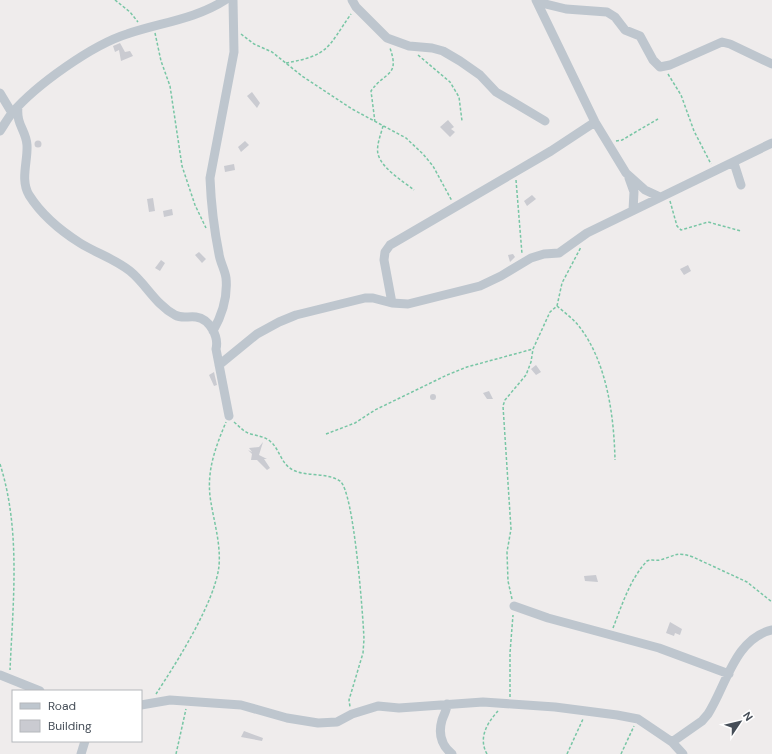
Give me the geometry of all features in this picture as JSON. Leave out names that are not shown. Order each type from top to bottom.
[{"type":"street","points":[[0,130],[15,110],[50,79],[83,57],[125,34],[197,15],[225,0]]},
{"type":"street","points":[[213,331],[222,316],[226,278],[219,255],[210,196],[210,178],[234,52],[235,29],[233,0]]},
{"type":"street","points":[[537,1],[566,9],[607,12],[611,14],[625,30],[640,36],[656,64],[664,67],[722,42],[730,44],[772,64]]},
{"type":"street","points":[[537,1],[595,122],[626,173],[634,192],[633,210]]},
{"type":"street","points":[[354,4],[387,38],[409,46],[432,48],[460,61],[480,75],[496,92],[545,121]]},
{"type":"street","points":[[0,94],[15,110],[27,145],[25,184],[29,194],[40,209],[59,228],[80,243],[130,270],[142,281],[150,293],[175,316],[200,318],[213,331],[217,342],[216,349],[229,416]]},
{"type":"street","points":[[392,304],[384,260],[385,252],[390,245],[516,172],[595,122]]},
{"type":"street","points":[[219,365],[257,334],[296,315],[365,298],[373,298],[392,304],[408,304],[480,286],[537,255],[559,253],[585,234],[664,195],[734,163],[772,143]]},
{"type":"street","points":[[734,163],[741,185]]},
{"type":"street","points":[[626,173],[645,190],[664,195]]},
{"type":"street","points":[[514,606],[611,636],[659,648],[729,674]]},
{"type":"street","points":[[672,742],[702,722],[717,700],[740,654],[750,640],[762,633],[772,630]]},
{"type":"street","points":[[0,675],[38,690]]},
{"type":"street","points":[[142,705],[170,700],[241,705],[287,718],[318,723],[337,722],[352,714],[378,706],[399,708],[483,702],[588,711],[638,719],[672,742],[683,754]]},
{"type":"street","points":[[447,704],[442,721],[441,740],[444,747],[452,754]]},
{"type":"street","points":[[81,754],[85,742]]},
{"type":"path","points":[[115,0],[130,12],[144,29]]},
{"type":"path","points":[[286,63],[317,56],[325,50],[334,41],[354,4]]},
{"type":"path","points":[[154,26],[162,61],[170,86],[182,166],[195,206],[209,234]]},
{"type":"path","points":[[235,29],[254,44],[272,52],[352,109],[406,138],[424,154],[433,166],[456,207]]},
{"type":"path","points":[[375,122],[371,91],[389,73],[394,65],[387,38]]},
{"type":"path","points":[[409,46],[428,65],[450,82],[459,97],[462,121]]},
{"type":"path","points":[[664,67],[681,95],[694,131],[715,172]]},
{"type":"path","points":[[603,136],[617,141],[622,140],[658,119]]},
{"type":"path","points":[[383,126],[379,142],[379,156],[389,170],[414,190]]},
{"type":"path","points":[[516,172],[518,216],[523,263]]},
{"type":"path","points":[[664,195],[677,226],[681,230],[708,222],[741,231]]},
{"type":"path","points":[[487,754],[483,743],[486,728],[490,720],[507,704],[514,606],[508,581],[507,552],[511,529],[503,406],[505,400],[526,375],[531,362],[533,349],[550,312],[557,306],[562,283],[581,247],[585,234]]},
{"type":"path","points":[[557,306],[578,325],[594,353],[599,366],[605,382],[614,429],[615,460]]},
{"type":"path","points":[[326,434],[355,423],[375,410],[447,374],[533,349]]},
{"type":"path","points":[[151,703],[175,664],[206,608],[219,566],[216,523],[210,496],[210,470],[217,445],[229,416],[243,431],[267,439],[272,443],[280,458],[292,470],[301,473],[330,477],[341,482],[344,488],[354,526],[364,639],[363,654],[349,700],[352,714]]},
{"type":"path","points":[[0,464],[8,490],[12,522],[13,584],[10,678]]},
{"type":"path","points":[[611,636],[625,597],[640,568],[647,561],[661,560],[675,554],[683,554],[693,557],[747,582],[772,602]]},
{"type":"path","points":[[176,754],[188,702]]},
{"type":"path","points":[[567,754],[578,726],[588,711]]},
{"type":"path","points":[[620,754],[638,719]]},
{"type":"building","points":[[120,43],[125,52],[130,51],[133,56],[121,61],[119,50],[115,52],[113,46]]},
{"type":"building","points":[[252,92],[260,103],[257,108],[247,96]]},
{"type":"building","points":[[448,120],[454,127],[451,129],[455,132],[450,137],[440,127]]},
{"type":"building","points":[[38,141],[41,144],[38,147],[35,144]]},
{"type":"building","points":[[245,141],[249,145],[241,152],[238,147]]},
{"type":"building","points":[[234,164],[235,170],[225,172],[224,166]]},
{"type":"building","points":[[532,195],[536,199],[527,206],[524,201]]},
{"type":"building","points":[[153,198],[155,211],[149,212],[147,199]]},
{"type":"building","points":[[172,209],[173,215],[164,217],[163,211]]},
{"type":"building","points":[[199,252],[206,259],[202,263],[195,255]]},
{"type":"building","points":[[513,254],[515,257],[510,262],[508,255]]},
{"type":"building","points":[[161,260],[165,263],[160,271],[155,268]]},
{"type":"building","points":[[688,265],[691,271],[684,275],[680,269]]},
{"type":"building","points":[[536,365],[541,372],[536,375],[531,369]]},
{"type":"building","points":[[214,372],[217,385],[214,386],[209,375]]},
{"type":"building","points":[[489,391],[493,399],[487,399],[483,393]]},
{"type":"building","points":[[433,394],[436,397],[433,400],[430,397]]},
{"type":"building","points":[[263,442],[259,455],[267,459],[264,459],[270,468],[267,470],[257,460],[251,460],[252,454],[248,450],[252,452],[249,448],[259,447]]},
{"type":"building","points":[[596,575],[598,582],[585,581],[584,576]]},
{"type":"building","points":[[670,622],[682,629],[680,635],[675,633],[674,636],[666,633]]},
{"type":"building","points":[[244,731],[263,738],[262,741],[241,737]]}]
